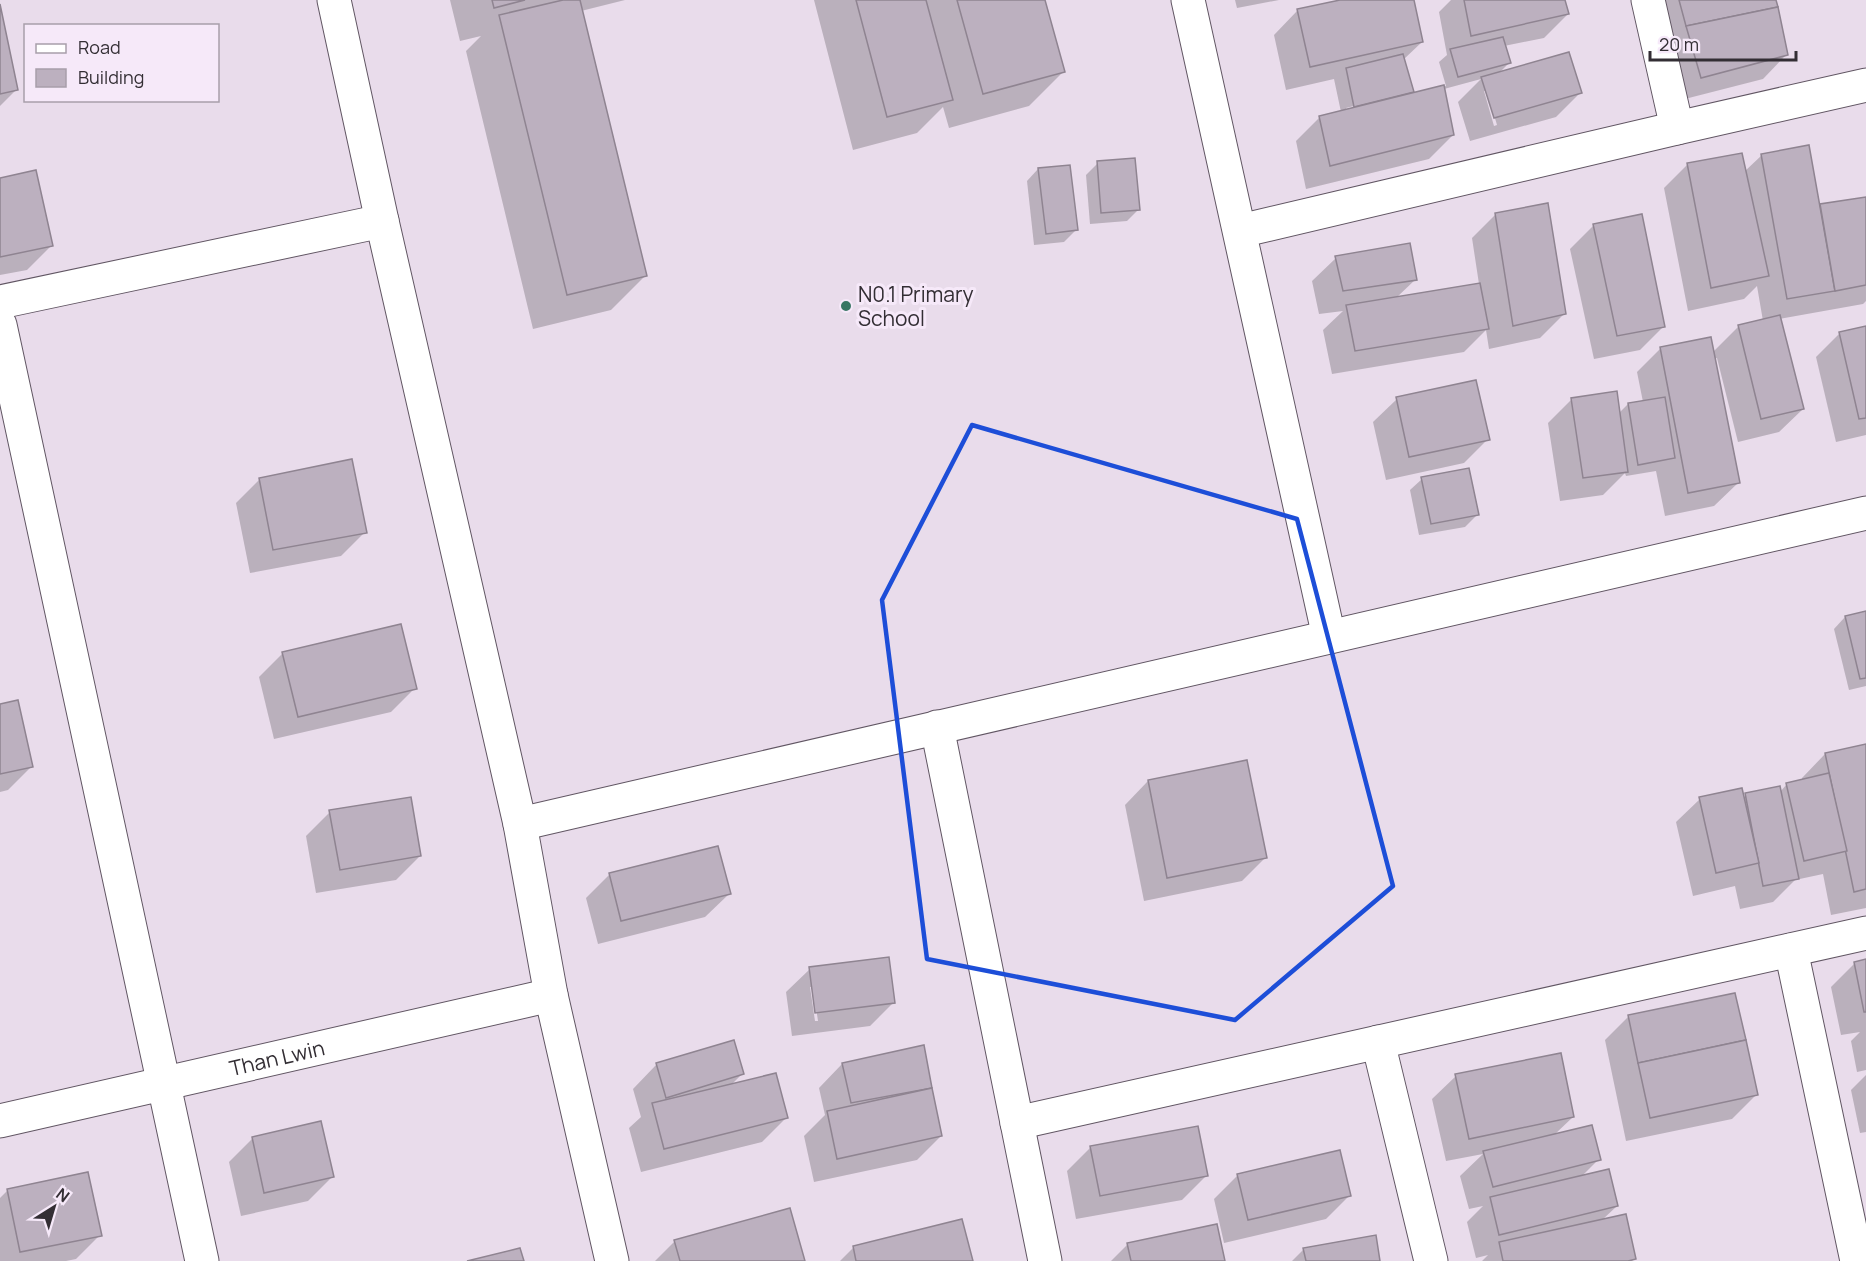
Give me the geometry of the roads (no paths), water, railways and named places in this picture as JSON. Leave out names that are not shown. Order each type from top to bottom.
[{"type":"street","points":[[334,0],[381,220],[520,824],[551,995],[612,1261]]},
{"type":"street","points":[[1188,0],[1329,637]]},
{"type":"street","points":[[1648,0],[1677,128]]},
{"type":"street","points":[[1240,231],[1866,86]]},
{"type":"street","points":[[0,302],[381,220]]},
{"type":"street","points":[[0,326],[202,1261]]},
{"type":"street","points":[[520,824],[1866,513]]},
{"type":"street","points":[[937,727],[1045,1261]]},
{"type":"street","points":[[1017,1123],[1866,933]]},
{"type":"street","points":[[1791,950],[1857,1261]]},
{"type":"street","name":"Than Lwin","points":[[0,1120],[551,995]]},
{"type":"street","points":[[1378,1042],[1431,1261]]},
{"type":"place","name":"N0.1 Primary School","points":[[846,306]]}]
